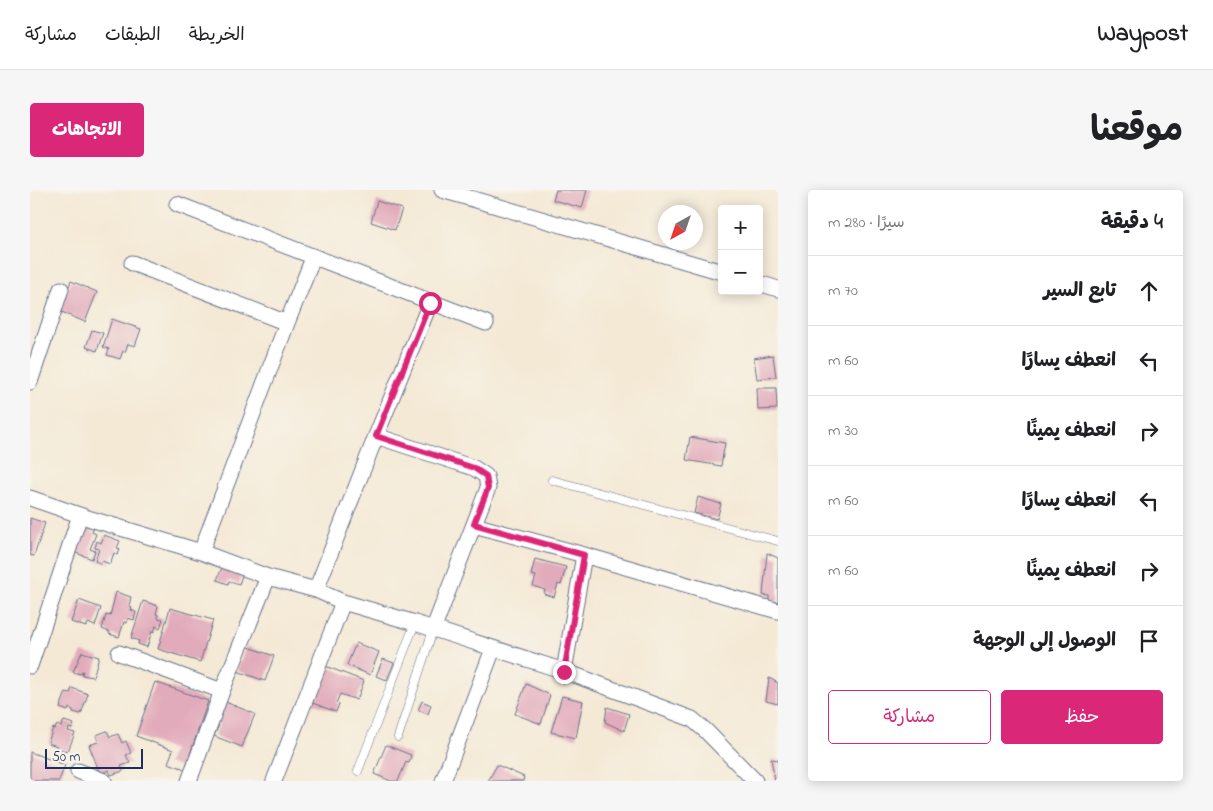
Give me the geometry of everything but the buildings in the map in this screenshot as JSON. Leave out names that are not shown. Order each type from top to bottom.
[{"type":"street","points":[[442,190],[718,271]]},
{"type":"street","points":[[177,204],[486,324]]},
{"type":"street","points":[[202,552],[313,258]]},
{"type":"street","points":[[132,263],[287,324]]},
{"type":"street","points":[[763,284],[778,289]]},
{"type":"street","points":[[30,382],[61,289]]},
{"type":"street","points":[[316,590],[430,303]]},
{"type":"street","points":[[376,436],[474,468],[486,476],[488,488],[433,630]]},
{"type":"street","points":[[30,498],[202,552],[268,577],[316,590],[343,602],[415,623],[564,672],[692,719],[755,781]]},
{"type":"street","points":[[30,666],[80,515]]},
{"type":"street","points":[[474,524],[778,610]]},
{"type":"street","points":[[564,672],[584,555]]},
{"type":"street","points":[[189,781],[222,691],[268,577]]},
{"type":"street","points":[[274,781],[343,602]]},
{"type":"street","points":[[443,781],[493,649]]},
{"type":"street","points":[[118,653],[222,691]]},
{"type":"street","points":[[78,771],[104,781]]},
{"type":"lane","points":[[552,480],[778,541]]},
{"type":"lane","points":[[358,771],[415,623]]},
{"type":"lane","points":[[398,737],[433,630]]},
{"type":"route","points":[[430,303],[376,436],[474,468],[486,476],[488,488],[474,524],[584,555],[564,672]]}]
